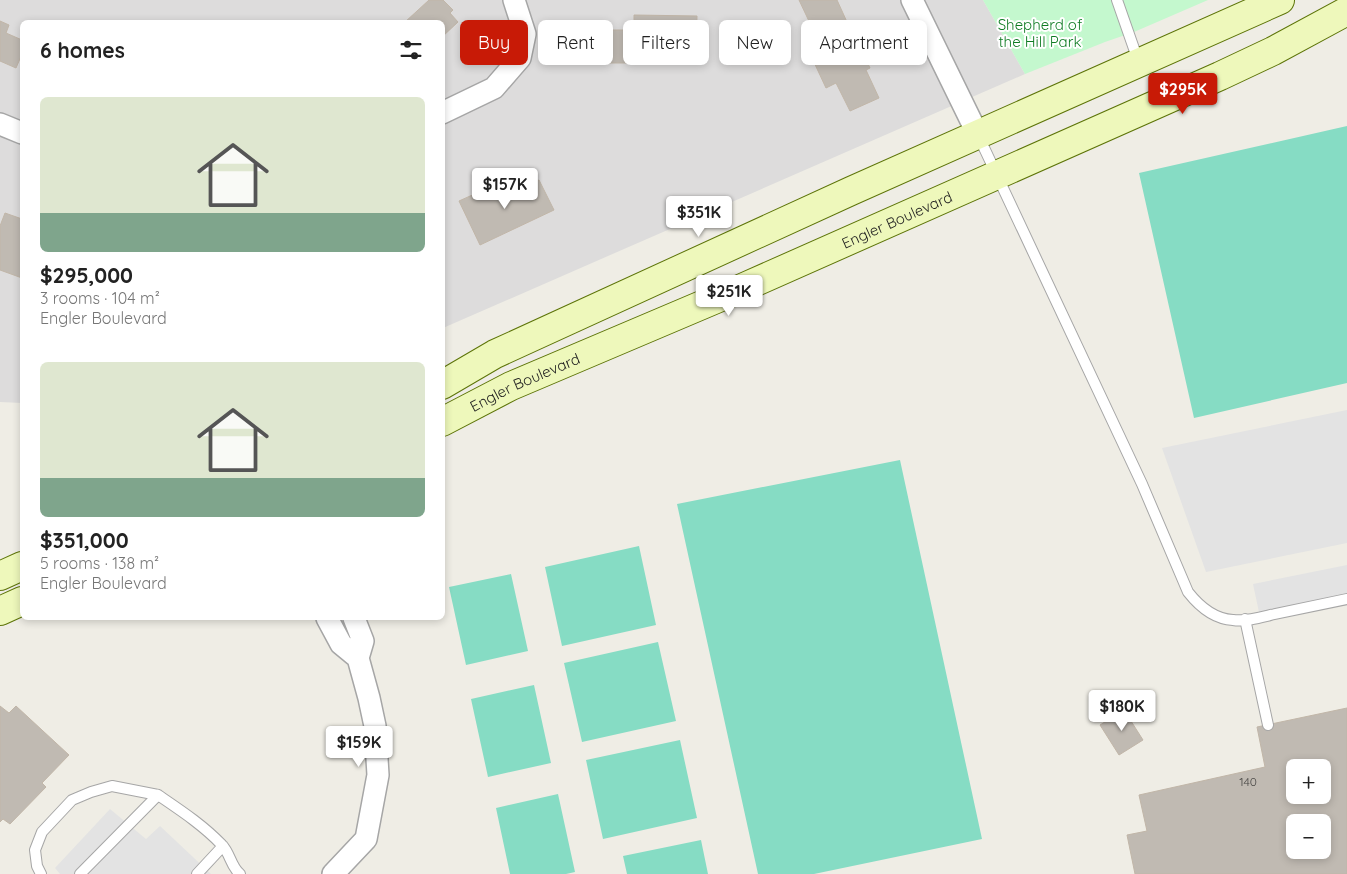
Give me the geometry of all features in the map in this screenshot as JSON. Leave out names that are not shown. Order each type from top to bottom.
[{"type":"main road","points":[[445,383],[495,354],[851,191],[1140,64],[1280,0]]},
{"type":"main road","name":"Engler Boulevard","points":[[445,420],[510,386],[742,288],[1273,51],[1347,11]]},
{"type":"main road","points":[[0,576],[20,567]]},
{"type":"main road","points":[[0,612],[20,602]]},
{"type":"street","points":[[445,112],[494,88],[520,58],[525,34],[514,0]]},
{"type":"street","points":[[912,0],[978,135]]},
{"type":"street","points":[[0,124],[20,133]]},
{"type":"street","points":[[328,620],[341,644],[358,658]]},
{"type":"street","points":[[335,873],[366,839],[378,775],[375,726],[370,698],[358,658],[363,641],[355,620]]},
{"type":"lane","points":[[1116,0],[1140,64]]},
{"type":"lane","points":[[978,135],[1142,484],[1188,592],[1207,612],[1233,620],[1347,599]]},
{"type":"lane","points":[[1245,619],[1268,725]]},
{"type":"lane","points":[[41,874],[37,866],[35,850],[42,832],[72,800],[112,786],[158,794],[189,816],[223,846],[236,871],[240,874]]},
{"type":"lane","points":[[80,874],[158,794]]},
{"type":"lane","points":[[197,874],[223,846]]},
{"type":"shaded area","points":[[0,0],[983,0],[1025,74],[445,327],[445,20],[20,20],[20,403],[0,402]]},
{"type":"shaded area","points":[[1347,410],[1347,543],[1206,572],[1162,448]]},
{"type":"shaded area","points":[[1347,565],[1347,599],[1260,617],[1253,584]]},
{"type":"shaded area","points":[[110,809],[146,839],[160,826],[211,874],[60,874],[55,868]]},
{"type":"green space","name":"Shepherd of the Hill Park","points":[[983,0],[1208,0],[1134,32],[1025,74]]},
{"type":"green space","points":[[1347,126],[1347,383],[1194,418],[1139,173]]},
{"type":"green space","points":[[900,460],[982,839],[814,874],[758,874],[677,504]]},
{"type":"green space","points":[[639,546],[656,625],[562,646],[545,567]]},
{"type":"green space","points":[[511,574],[528,651],[466,665],[449,587]]},
{"type":"green space","points":[[658,642],[676,721],[582,742],[564,663]]},
{"type":"green space","points":[[534,685],[551,763],[488,777],[471,699]]},
{"type":"green space","points":[[680,740],[697,818],[603,839],[586,760]]},
{"type":"green space","points":[[558,794],[575,872],[566,874],[510,874],[496,808]]},
{"type":"green space","points":[[701,840],[708,874],[627,874],[623,856]]},
{"type":"building","points":[[429,0],[443,0],[453,10],[450,13],[458,22],[445,34],[445,20],[407,20]]},
{"type":"building","points":[[799,0],[837,0],[846,20],[808,20]]},
{"type":"building","points":[[634,15],[697,16],[697,20],[634,20]]},
{"type":"building","points":[[0,21],[9,25],[6,33],[20,39],[20,59],[16,68],[0,61]]},
{"type":"building","points":[[613,30],[623,30],[623,63],[613,63]]},
{"type":"building","points":[[815,65],[869,65],[870,68],[866,70],[879,98],[850,111],[836,83],[826,88]]},
{"type":"building","points":[[539,180],[554,210],[480,245],[459,201],[488,188],[491,195],[499,191],[502,197]]},
{"type":"building","points":[[5,213],[20,218],[20,277],[0,270],[0,226]]},
{"type":"building","points":[[0,706],[9,713],[16,706],[69,755],[42,783],[46,787],[10,824],[3,819],[0,822]]},
{"type":"building","points":[[1347,708],[1347,874],[1135,874],[1127,835],[1147,831],[1139,795],[1265,767],[1257,727]]},
{"type":"building","points":[[1124,710],[1143,740],[1119,755],[1100,725]]}]
